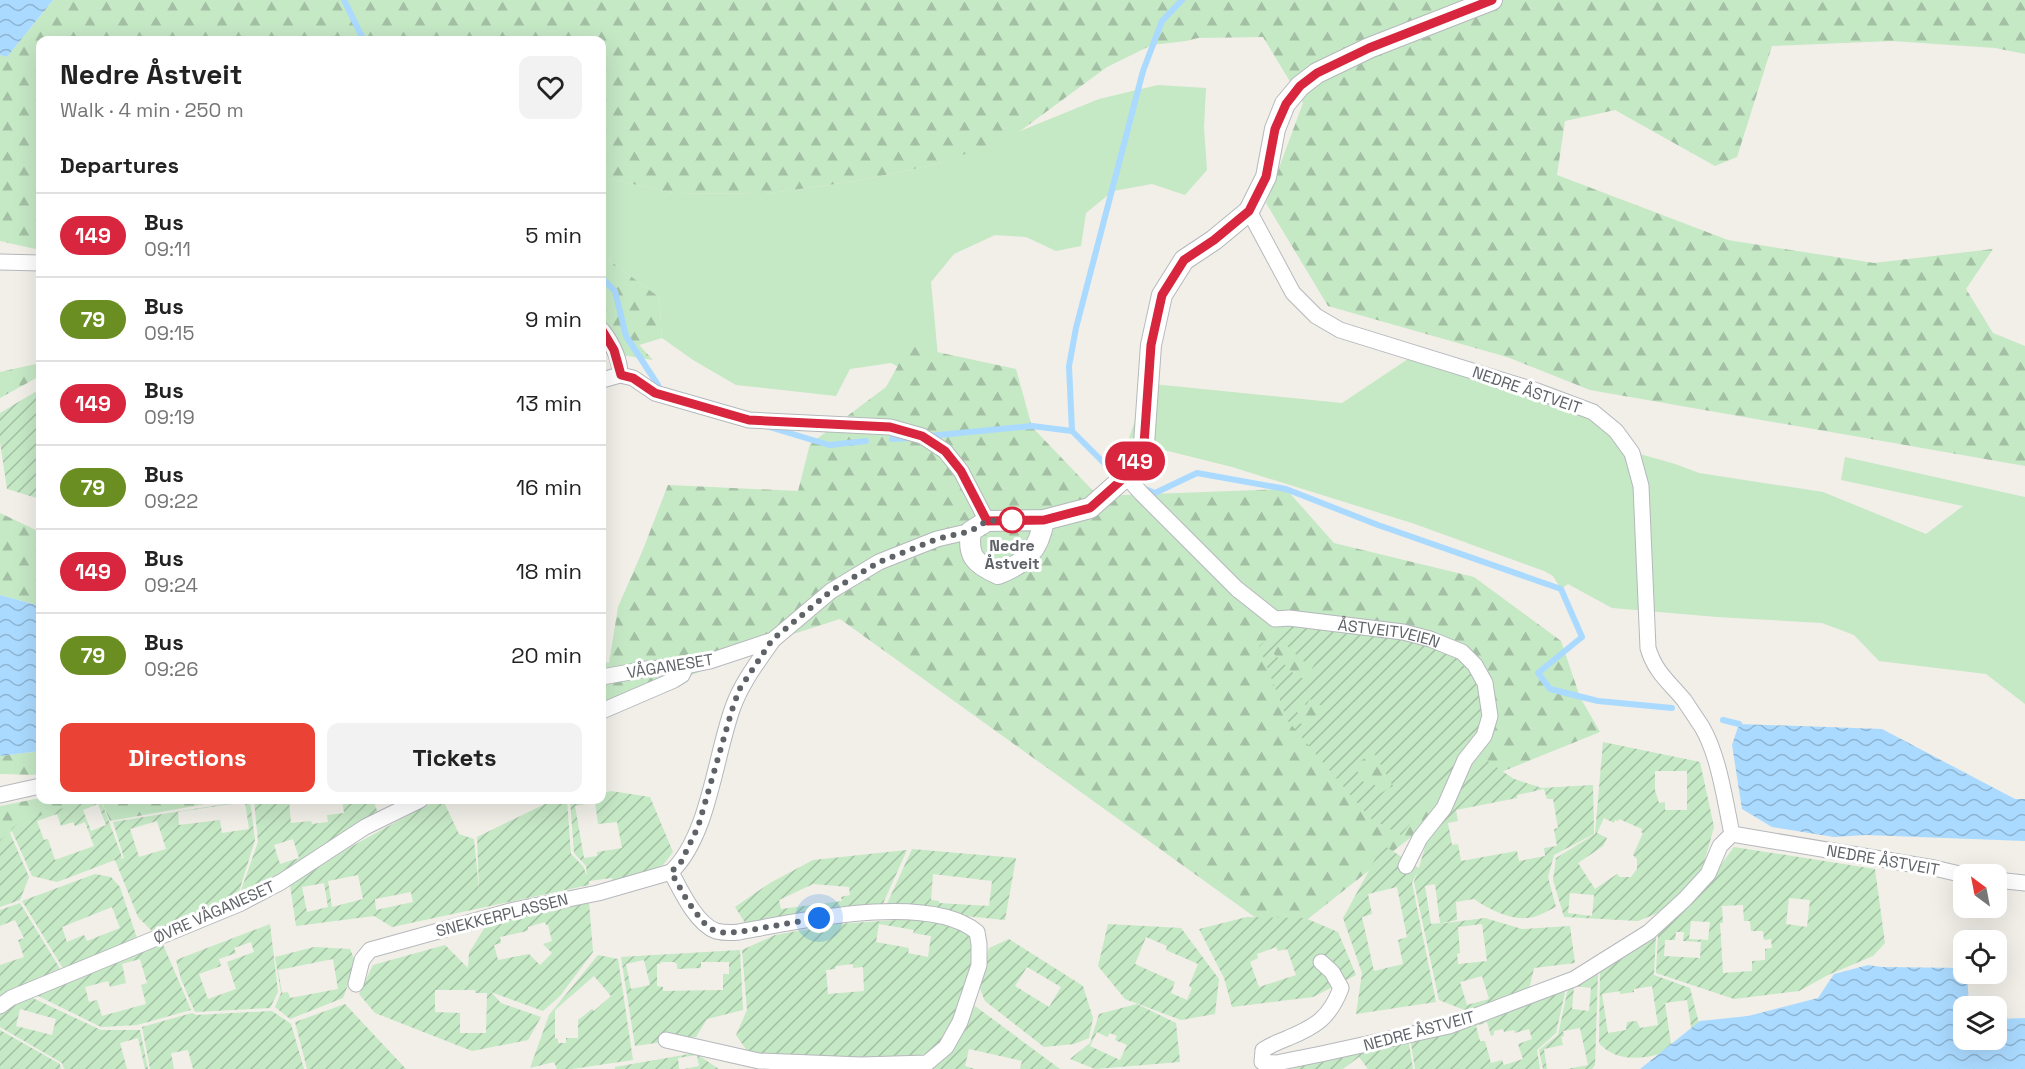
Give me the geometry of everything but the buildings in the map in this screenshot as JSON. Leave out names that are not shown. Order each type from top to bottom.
[{"type":"street","points":[[979,526],[1044,520],[1090,508],[1120,482],[1144,444],[1151,345],[1162,295],[1184,260],[1214,240],[1249,211],[1266,177],[1275,129],[1286,104],[1300,86],[1317,73],[1369,48],[1492,0]]},
{"type":"street","name":"NEDRE ÅSTVEIT","points":[[1249,211],[1293,293],[1316,316],[1340,330],[1537,391],[1593,412],[1616,431],[1632,453],[1641,486],[1648,648],[1652,663],[1685,701],[1704,730],[1718,769],[1732,834]]},
{"type":"street","points":[[0,262],[36,263]]},
{"type":"street","points":[[606,337],[614,350],[621,375]]},
{"type":"street","points":[[606,379],[621,375],[633,378],[655,393],[749,420],[890,427],[922,436],[945,451],[961,471],[979,526],[969,543],[974,559],[983,568],[998,574],[1015,567],[1029,554],[1041,538],[1044,520]]},
{"type":"street","name":"ÅSTVEITVEIEN","points":[[1120,482],[1141,493],[1237,589],[1275,619],[1289,618],[1403,632],[1430,639],[1462,652],[1475,665],[1485,684],[1490,716],[1484,736],[1465,760],[1444,808],[1420,838],[1406,866]]},
{"type":"street","name":"VÅGANESET","points":[[671,872],[681,862],[698,827],[739,690],[772,640],[831,591],[879,562],[937,539],[979,526]]},
{"type":"street","name":"VÅGANESET","points":[[606,676],[710,661],[772,640]]},
{"type":"street","points":[[606,709],[674,680],[682,675],[686,666]]},
{"type":"street","points":[[0,795],[36,787]]},
{"type":"street","name":"ØVRE VÅGANESET","points":[[0,1006],[11,998],[239,904],[280,882],[365,827],[412,804]]},
{"type":"street","name":"NEDRE ÅSTVEIT","points":[[1732,834],[1953,872]]},
{"type":"street","name":"NEDRE ÅSTVEIT","points":[[1321,962],[1332,972],[1341,988],[1337,999],[1325,1018],[1311,1028],[1287,1039],[1273,1042],[1263,1050],[1262,1062],[1276,1063],[1449,1026],[1574,979],[1649,932],[1685,899],[1708,874],[1720,846],[1732,834]]},
{"type":"street","points":[[666,1040],[759,1061],[856,1065],[927,1063],[946,1047],[960,1022],[979,965],[977,932],[967,924],[931,914],[877,911],[739,932],[725,933],[713,930],[703,922],[688,902],[671,872]]},
{"type":"street","name":"SNEKKERPLASSEN","points":[[356,984],[362,960],[370,950],[514,909],[598,893],[671,872]]},
{"type":"street","points":[[2007,881],[2025,883]]},
{"type":"green space","points":[[53,0],[2025,0],[2025,54],[1995,48],[1892,41],[1772,46],[1737,157],[1715,166],[1615,110],[1565,121],[1557,175],[1728,240],[1874,263],[1993,249],[1966,289],[1993,333],[2025,346],[2025,466],[1590,390],[1507,357],[1328,306],[1266,203],[1303,103],[1263,37],[1198,38],[1152,45],[1107,67],[1016,134],[942,163],[857,181],[764,194],[672,193],[606,178],[606,36],[36,36],[36,249],[0,241],[0,55],[7,57]]},
{"type":"green space","points":[[1158,85],[1206,88],[1204,127],[1207,170],[1185,195],[1152,184],[1113,191],[1086,213],[1081,246],[1056,251],[1026,237],[995,235],[954,254],[931,282],[939,367],[935,387],[891,363],[850,369],[836,396],[736,385],[693,360],[662,338],[659,297],[606,258],[606,178],[672,193],[764,194],[857,181],[942,163],[1099,99]]},
{"type":"green space","points":[[606,258],[659,297],[662,338],[639,345],[653,360],[606,353]]},
{"type":"green space","points":[[909,346],[1016,369],[1032,427],[1098,496],[1286,489],[1334,543],[1474,577],[1561,641],[1580,697],[1600,732],[1484,779],[1284,938],[840,619],[768,642],[606,712],[606,662],[609,663],[618,607],[668,485],[798,491],[810,444],[886,387]]},
{"type":"green space","points":[[1417,353],[1593,412],[1633,452],[1699,473],[1823,492],[1926,534],[1963,506],[1841,480],[1845,457],[2025,497],[2025,704],[1986,674],[1879,661],[1854,635],[1822,623],[1612,608],[1568,584],[1561,589],[1553,576],[1544,571],[1415,524],[1232,467],[1128,441],[1140,406],[1143,383],[1342,403]]},
{"type":"green space","points":[[36,364],[36,378],[0,398],[0,372]]},
{"type":"green space","points":[[36,391],[36,498],[7,489],[0,442],[0,413]]},
{"type":"green space","points":[[0,513],[36,530],[36,605],[0,595]]},
{"type":"green space","points":[[1287,624],[1419,642],[1476,665],[1488,707],[1478,741],[1401,835],[1370,818],[1288,721],[1259,646]],"holes":[[[1281,640],[1303,661],[1314,665],[1306,680],[1296,675],[1299,669],[1294,674],[1271,651]],[[1310,699],[1322,706],[1307,728],[1296,720],[1299,714],[1297,712],[1303,703],[1306,705]],[[1374,753],[1393,786],[1381,793],[1374,784],[1367,788],[1354,765]]]},
{"type":"green space","points":[[1603,742],[1700,762],[1714,827],[1702,870],[1663,911],[1638,921],[1564,917],[1553,880],[1556,858],[1595,834]],"holes":[[[1655,771],[1687,771],[1687,810],[1665,810],[1665,802],[1659,803],[1655,790]],[[1604,818],[1614,823],[1619,819],[1642,829],[1643,833],[1633,855],[1637,859],[1637,869],[1631,877],[1620,877],[1617,874],[1595,889],[1578,863],[1603,846],[1607,838],[1597,833]],[[1570,893],[1594,895],[1592,916],[1568,913]]]},
{"type":"green space","points":[[36,752],[36,775],[0,774],[0,756]]},
{"type":"green space","points":[[1486,760],[1514,779],[1542,788],[1593,785],[1594,834],[1554,855],[1548,877],[1556,907],[1534,917],[1518,918],[1494,911],[1474,899],[1456,902],[1457,920],[1437,924],[1485,918],[1522,929],[1570,926],[1575,963],[1534,968],[1529,990],[1467,1011],[1439,1000],[1414,882],[1417,872],[1412,883],[1436,1002],[1356,1014],[1362,973],[1343,918],[1383,845],[1419,868],[1428,836],[1470,765]],"holes":[[[1544,789],[1547,799],[1553,799],[1558,828],[1554,829],[1557,846],[1544,848],[1545,856],[1519,861],[1517,851],[1461,861],[1458,844],[1452,845],[1448,823],[1458,821],[1456,810],[1517,798],[1517,795]],[[1435,884],[1440,923],[1431,924],[1425,886]],[[1397,887],[1407,937],[1398,940],[1403,964],[1374,971],[1362,917],[1372,914],[1368,894]],[[1482,924],[1487,961],[1458,964],[1457,954],[1460,953],[1458,927]],[[1482,976],[1489,999],[1467,1005],[1460,982]]]},
{"type":"green space","points":[[611,791],[650,797],[673,852],[663,865],[613,885],[612,878],[589,881],[589,885],[392,927],[374,916],[296,926],[290,885],[334,856],[429,804],[445,804],[459,834],[474,839],[479,890],[477,837],[545,804],[567,804],[571,854],[583,866],[587,876],[586,866],[574,853],[570,804],[585,804],[575,806],[584,858],[597,856],[597,852],[622,848],[617,822],[598,824],[595,804],[606,804],[606,792]],"holes":[[[358,875],[363,899],[332,907],[328,881]],[[324,883],[328,907],[307,912],[302,887]],[[411,892],[413,902],[376,910],[375,899]]]},
{"type":"green space","points":[[36,799],[36,804],[94,804],[21,822],[3,840],[0,840],[0,806]]},
{"type":"green space","points":[[76,804],[98,804],[102,804],[122,857],[120,859],[124,858],[113,822],[225,804],[232,804],[178,812],[179,825],[220,820],[222,833],[249,829],[245,804],[250,804],[255,840],[237,898],[154,933],[138,917],[115,860],[57,882],[32,876],[11,829],[20,822]],"holes":[[[98,804],[106,825],[91,831],[83,810]],[[57,814],[61,826],[73,822],[75,826],[85,822],[94,846],[55,860],[48,839],[44,840],[37,821]],[[157,821],[166,849],[139,857],[130,829]]]},
{"type":"green space","points":[[103,804],[205,804],[110,821]]},
{"type":"green space","points":[[254,804],[289,804],[291,823],[311,821],[312,824],[328,822],[327,815],[344,813],[343,804],[375,804],[378,813],[281,877],[239,896],[258,842]],"holes":[[[293,839],[299,858],[280,864],[274,845]]]},
{"type":"green space","points":[[10,833],[29,877],[20,900],[0,907],[0,840]]},
{"type":"green space","points":[[1734,847],[1875,869],[1885,943],[1873,956],[1828,975],[1799,991],[1734,999],[1656,973],[1658,934],[1690,906]],"holes":[[[1789,898],[1810,900],[1807,927],[1786,924]],[[1743,905],[1744,921],[1750,921],[1751,931],[1763,931],[1764,940],[1771,939],[1772,948],[1765,949],[1765,960],[1752,961],[1752,971],[1723,973],[1720,923],[1723,923],[1722,906]],[[1691,921],[1710,922],[1708,940],[1689,939]],[[1676,932],[1684,932],[1683,941],[1701,942],[1700,958],[1664,956],[1665,940],[1675,940]]]},
{"type":"green space","points":[[912,849],[1016,858],[1005,920],[885,908]],"holes":[[[933,874],[992,881],[989,906],[939,903],[939,901],[931,900]]]},
{"type":"green space","points":[[907,850],[881,908],[747,926],[735,907],[770,883],[813,860]],"holes":[[[813,884],[849,887],[850,895],[841,897],[842,901],[781,909],[779,900]]]},
{"type":"green space","points":[[95,874],[111,877],[120,887],[138,941],[64,970],[22,901]],"holes":[[[112,907],[120,928],[87,941],[84,935],[67,942],[62,927]]]},
{"type":"green space","points":[[589,902],[593,952],[560,996],[543,1011],[491,992],[501,1003],[541,1017],[528,1040],[472,1051],[375,1013],[359,994],[373,965],[445,945],[468,968],[469,953],[488,922]],"holes":[[[545,922],[552,941],[543,944],[552,953],[540,965],[529,954],[498,960],[494,945],[501,943],[500,937],[527,931],[528,927]],[[435,990],[475,990],[475,993],[487,993],[486,1033],[460,1033],[460,1013],[435,1012]]]},
{"type":"green space","points":[[20,903],[62,972],[0,999],[0,965],[24,957],[18,940],[24,938],[15,920],[0,926],[0,910]]},
{"type":"green space","points":[[1247,917],[1305,918],[1338,932],[1356,975],[1313,997],[1232,1007],[1224,978],[1199,929]],"holes":[[[1276,947],[1278,951],[1287,949],[1296,975],[1259,987],[1250,962],[1258,958],[1257,954]]]},
{"type":"green space","points":[[927,918],[962,925],[970,939],[973,952],[972,967],[964,1001],[942,1044],[933,1051],[920,1055],[802,1059],[750,1055],[736,1035],[747,1010],[742,950],[775,935],[837,924]],"holes":[[[879,924],[914,930],[913,933],[931,936],[928,957],[908,953],[909,948],[876,942]],[[853,964],[853,968],[863,967],[864,991],[828,994],[826,970]]]},
{"type":"green space","points":[[270,924],[278,992],[270,1008],[195,1012],[181,979],[176,960]],"holes":[[[251,942],[254,952],[227,962],[236,989],[208,999],[199,974],[221,966],[219,959],[236,953],[234,948]]]},
{"type":"green space","points":[[1108,924],[1181,928],[1219,979],[1215,1014],[1181,1020],[1125,999],[1098,966]],"holes":[[[1146,937],[1167,946],[1166,950],[1198,964],[1189,986],[1192,988],[1187,1000],[1171,993],[1175,982],[1135,964]]]},
{"type":"green space","points":[[1656,935],[1654,975],[1690,988],[1703,1039],[1645,1057],[1621,1056],[1607,1050],[1599,1043],[1600,970]],"holes":[[[1652,986],[1658,1025],[1640,1028],[1637,1021],[1627,1022],[1626,1030],[1608,1033],[1602,994],[1620,991],[1620,994],[1634,992],[1634,989]],[[1687,1000],[1693,1040],[1671,1044],[1665,1003]]]},
{"type":"green space","points":[[1009,939],[1083,986],[1093,1018],[1089,1038],[1074,1044],[1044,1047],[985,1001],[979,986],[989,948]],"holes":[[[1027,967],[1061,987],[1049,1007],[1015,986]]]},
{"type":"green space","points":[[162,942],[191,1010],[137,1025],[101,1027],[32,993]],"holes":[[[140,959],[147,983],[141,985],[146,1004],[102,1016],[97,1000],[89,1002],[85,987],[108,981],[110,987],[126,983],[122,964]]]},
{"type":"green space","points":[[314,947],[350,949],[356,964],[343,998],[290,1019],[275,1007],[281,993],[275,957]],"holes":[[[333,959],[338,989],[290,998],[288,992],[282,993],[278,970]]]},
{"type":"green space","points":[[740,950],[743,1010],[707,1019],[696,1037],[635,1046],[621,957]],"holes":[[[644,960],[650,985],[631,989],[626,964]],[[674,962],[677,964],[677,969],[701,968],[701,962],[729,962],[729,974],[723,974],[723,990],[663,991],[663,987],[657,986],[657,964]]]},
{"type":"green space","points":[[598,955],[618,959],[633,1060],[572,1069],[557,1069],[554,1062],[530,1068],[549,1015]],"holes":[[[594,976],[611,996],[594,1011],[592,1009],[578,1020],[578,1038],[566,1038],[566,1043],[558,1043],[558,1039],[555,1038],[555,1010]]]},
{"type":"green space","points":[[1598,972],[1595,1065],[1592,1069],[1567,1069],[1588,1065],[1580,1028],[1563,1031],[1564,1036],[1561,1037],[1563,1045],[1544,1049],[1547,1069],[1543,1069],[1539,1050],[1558,1035],[1568,988]],"holes":[[[1574,986],[1591,988],[1589,1011],[1572,1009]]]},
{"type":"green space","points":[[1566,988],[1556,1033],[1537,1050],[1540,1069],[1415,1069],[1410,1037]],"holes":[[[1487,1022],[1491,1036],[1494,1035],[1494,1031],[1503,1029],[1504,1032],[1514,1030],[1515,1033],[1529,1029],[1532,1039],[1518,1044],[1523,1059],[1504,1065],[1502,1060],[1491,1063],[1485,1041],[1480,1041],[1476,1026]]]},
{"type":"green space","points":[[24,994],[101,1030],[140,1030],[148,1069],[145,1069],[138,1038],[120,1043],[127,1069],[64,1069],[62,1063],[0,1027],[0,1013]],"holes":[[[20,1009],[56,1019],[52,1035],[16,1026]]]},
{"type":"green space","points":[[345,1004],[406,1069],[307,1069],[295,1022]]},
{"type":"green space","points":[[1137,1004],[1176,1023],[1180,1062],[1095,1069],[1070,1059],[1090,1043],[1099,1014]],"holes":[[[1097,1032],[1107,1037],[1110,1033],[1117,1036],[1115,1040],[1127,1045],[1120,1060],[1090,1046]]]},
{"type":"green space","points":[[975,1006],[1060,1069],[1020,1069],[1022,1061],[969,1049],[965,1066],[975,1069],[932,1069]]},
{"type":"green space","points":[[272,1011],[291,1024],[304,1069],[193,1069],[188,1050],[171,1053],[174,1069],[150,1069],[142,1027],[192,1013],[196,1015]]},
{"type":"green space","points":[[0,1030],[60,1064],[61,1069],[0,1069]]},
{"type":"green space","points":[[1408,1037],[1413,1069],[1368,1069],[1359,1057],[1343,1069],[1291,1069]]},
{"type":"green space","points":[[695,1053],[719,1069],[684,1069],[699,1066],[697,1055],[678,1058],[679,1069],[615,1069],[615,1067]]},
{"type":"water","points":[[0,0],[53,0],[7,57],[0,55]]},
{"type":"water","points":[[0,595],[36,605],[36,752],[0,756]]},
{"type":"water","points":[[1739,724],[1882,729],[2015,799],[2025,799],[2025,841],[1866,835],[1834,837],[1772,827],[1742,809],[1732,745]]},
{"type":"water","points":[[1868,965],[1953,968],[1953,984],[1968,984],[1968,996],[1953,996],[1953,1050],[2007,1050],[2007,1019],[2025,1018],[2025,1069],[1640,1069],[1700,1021],[1748,1016],[1818,998],[1834,974]]},
{"type":"waterway","points":[[344,0],[362,36]]},
{"type":"waterway","points":[[1119,478],[1072,431],[1069,366],[1076,328],[1143,71],[1162,21],[1182,0]]},
{"type":"waterway","points":[[606,282],[615,291],[626,336],[658,385]]},
{"type":"waterway","points":[[766,426],[829,445],[866,441]]},
{"type":"waterway","points":[[929,436],[1032,426],[1072,431]]},
{"type":"waterway","points":[[892,439],[910,438]]},
{"type":"waterway","points":[[1143,488],[1155,493],[1197,473],[1286,489],[1378,525],[1561,589],[1582,637],[1538,673],[1550,689],[1598,701],[1672,708]]},
{"type":"waterway","points":[[1723,720],[1739,724]]},
{"type":"bus line","name":"149","points":[[606,336],[614,350],[621,375],[633,378],[655,393],[749,420],[848,423],[890,427],[922,436],[945,451],[961,471],[987,521],[1044,520],[1090,508],[1126,476],[1144,444],[1151,345],[1162,295],[1184,260],[1214,240],[1249,211],[1266,177],[1275,129],[1286,104],[1300,86],[1339,61],[1492,0]]},
{"type":"place","name":"Nedre Åstveit","points":[[1012,520]]},
{"type":"route","points":[[819,918],[739,932],[725,933],[713,930],[703,922],[688,902],[671,872],[681,862],[698,827],[739,690],[772,640],[831,591],[879,562],[937,539],[971,531],[987,521],[1012,520]]}]
